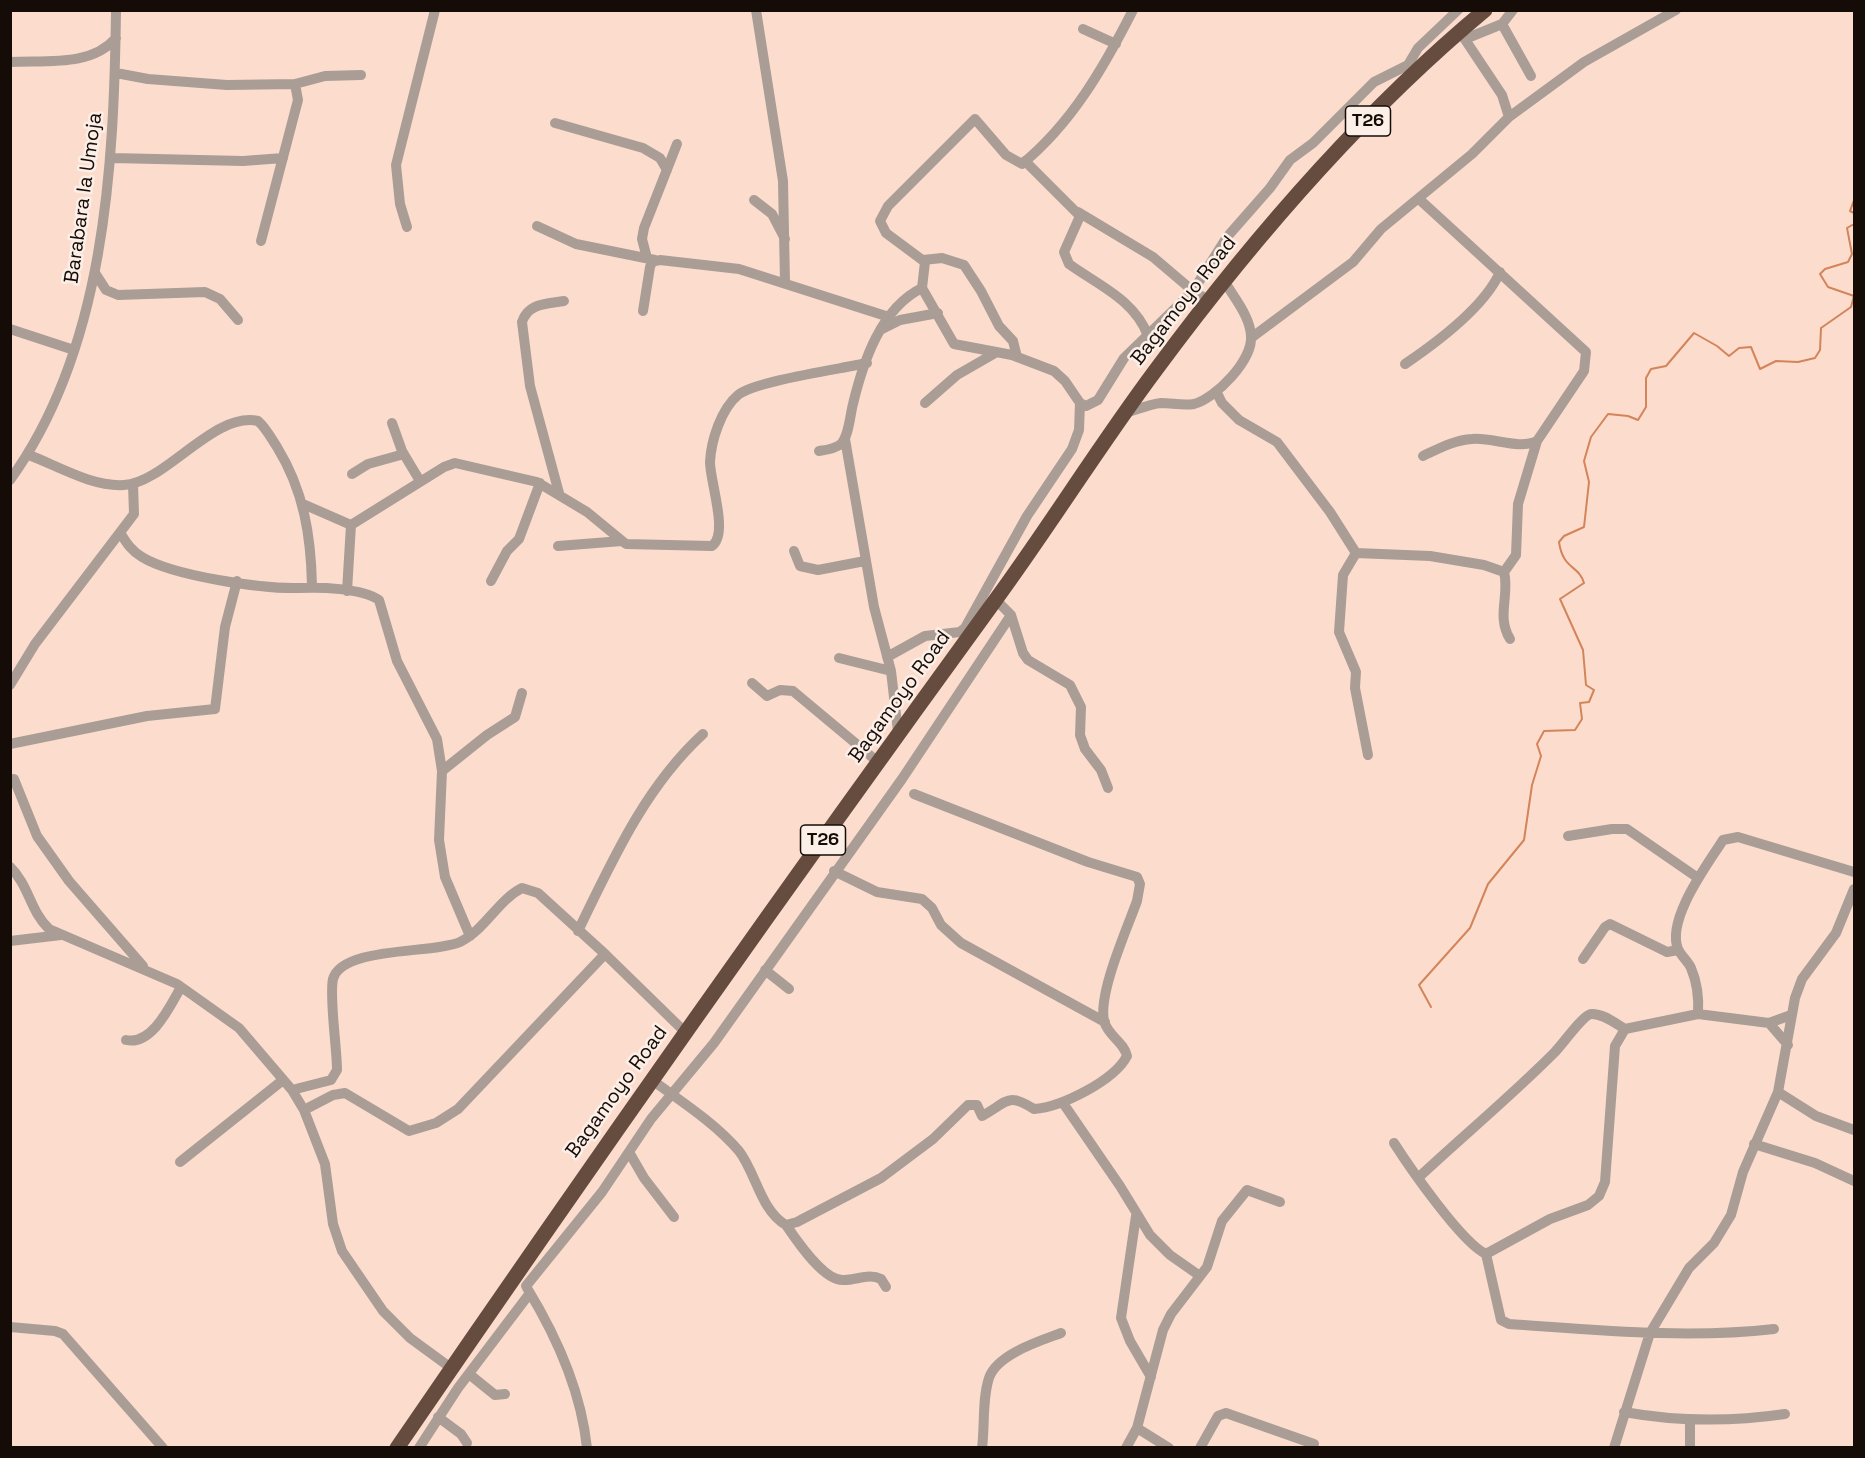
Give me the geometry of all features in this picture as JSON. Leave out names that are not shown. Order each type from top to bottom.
[{"type":"highway","name":"Bagamoyo Road","points":[[397,1448],[652,1080],[898,732],[996,600],[1125,413],[1225,282],[1337,152],[1420,67],[1462,35],[1485,10]]},
{"type":"street","name":"Barabara la Umoja","points":[[10,480],[29,455],[74,350],[95,273],[112,158],[116,10]]},
{"type":"street","points":[[407,227],[400,204],[396,165],[435,10]]},
{"type":"street","points":[[756,10],[783,181],[785,283]]},
{"type":"street","points":[[1133,10],[1116,44],[1082,100],[1022,164],[1012,161],[979,121],[972,121],[881,214],[881,227],[885,233],[923,260],[926,266],[922,288],[954,344],[1017,357],[1060,375],[1080,403],[1086,406],[1093,405],[1124,358],[1194,291],[1227,237],[1270,188],[1290,160],[1313,143],[1374,82],[1408,65],[1418,48],[1458,10]]},
{"type":"street","points":[[1509,117],[1502,96],[1462,35],[1502,24],[1513,10]]},
{"type":"street","points":[[1125,413],[1161,403],[1192,404],[1217,393],[1240,364],[1251,338],[1353,262],[1381,229],[1472,154],[1509,117],[1584,62],[1676,10]]},
{"type":"street","points":[[1502,24],[1531,76]]},
{"type":"street","points":[[1083,29],[1116,44]]},
{"type":"street","points":[[10,62],[83,58],[108,48],[116,38]]},
{"type":"street","points":[[116,73],[148,79],[227,85],[295,84],[325,76],[361,75]]},
{"type":"street","points":[[261,241],[298,100],[295,84]]},
{"type":"street","points":[[555,123],[643,148],[660,158],[668,170]]},
{"type":"street","points":[[644,311],[651,259],[642,239],[644,228],[676,144]]},
{"type":"street","points":[[112,158],[243,160],[283,158]]},
{"type":"street","points":[[1025,161],[1078,212],[1153,257],[1194,291],[1210,301]]},
{"type":"street","points":[[1419,199],[1586,352],[1584,371],[1537,441],[1518,504],[1516,555],[1504,572],[1506,588],[1502,618],[1510,639]]},
{"type":"street","points":[[754,200],[772,214],[785,239]]},
{"type":"street","points":[[1078,212],[1080,219],[1066,245],[1065,258],[1069,264],[1094,279],[1131,309],[1142,321],[1148,336]]},
{"type":"street","points":[[537,226],[576,244],[651,259],[705,263],[739,269],[889,317]]},
{"type":"street","points":[[923,260],[942,258],[964,265],[978,285],[999,326],[1013,341],[1017,357]]},
{"type":"street","points":[[1405,364],[1449,332],[1487,292],[1500,272]]},
{"type":"street","points":[[95,273],[105,290],[118,295],[205,292],[220,299],[238,320]]},
{"type":"street","points":[[1225,282],[1249,324],[1251,338]]},
{"type":"street","points":[[898,732],[891,671],[865,561],[845,439],[855,395],[881,329],[901,301],[922,288]]},
{"type":"street","points":[[559,493],[530,386],[522,322],[525,313],[532,308],[564,301]]},
{"type":"street","points":[[881,329],[900,320],[938,313]]},
{"type":"street","points":[[10,329],[74,350]]},
{"type":"street","points":[[925,403],[969,367],[997,352]]},
{"type":"street","points":[[351,525],[444,467],[459,463],[540,483],[594,517],[622,542],[631,546],[707,547],[716,543],[719,537],[719,519],[713,494],[710,463],[721,421],[732,401],[753,387],[867,363]]},
{"type":"street","points":[[1217,393],[1222,403],[1239,420],[1277,442],[1330,512],[1356,553]]},
{"type":"street","points":[[887,657],[925,636],[960,632],[965,627],[1026,516],[1072,449],[1079,430],[1080,403]]},
{"type":"street","points":[[29,455],[91,480],[114,485],[133,484],[223,428],[248,420],[258,421],[263,425],[281,454],[303,504],[310,538],[312,586]]},
{"type":"street","points":[[392,423],[404,454],[420,481]]},
{"type":"street","points":[[819,451],[837,446],[845,439]]},
{"type":"street","points":[[1423,456],[1454,442],[1472,439],[1522,444],[1537,441]]},
{"type":"street","points":[[352,474],[368,464],[404,454]]},
{"type":"street","points":[[491,581],[507,551],[519,539],[540,483]]},
{"type":"street","points":[[10,685],[35,644],[134,514],[133,484]]},
{"type":"street","points":[[303,504],[351,525]]},
{"type":"street","points":[[347,591],[351,525]]},
{"type":"street","points":[[121,534],[129,548],[162,566],[237,582],[298,588],[312,586],[347,591],[376,597],[382,603],[397,661],[437,739],[442,771],[440,840],[445,877],[470,936]]},
{"type":"street","points":[[558,546],[622,542]]},
{"type":"street","points":[[794,551],[800,566],[812,570],[865,561]]},
{"type":"street","points":[[1356,553],[1430,556],[1504,572]]},
{"type":"street","points":[[1356,553],[1343,575],[1340,632],[1356,672],[1355,688],[1368,755]]},
{"type":"street","points":[[10,744],[147,716],[214,709],[225,627],[237,582]]},
{"type":"street","points":[[996,600],[1011,615],[1023,653],[1028,660],[1070,685],[1081,707],[1080,735],[1085,749],[1101,770],[1108,788]]},
{"type":"street","points":[[419,1448],[438,1417],[528,1289],[671,1094],[714,1043],[834,871],[897,786],[1011,615]]},
{"type":"street","points":[[839,658],[891,671]]},
{"type":"street","points":[[752,683],[766,696],[780,690],[793,691],[878,762]]},
{"type":"street","points":[[442,771],[487,735],[515,717],[522,693]]},
{"type":"street","points":[[578,931],[638,814],[669,771],[703,734]]},
{"type":"street","points":[[10,790],[12,774]]},
{"type":"street","points":[[12,774],[37,836],[69,881],[145,969]]},
{"type":"street","points":[[897,786],[987,828],[1044,851]]},
{"type":"street","points":[[914,794],[1088,862],[1137,877],[1140,892],[1102,1006],[1104,1022]]},
{"type":"street","points":[[1568,836],[1627,829],[1698,878]]},
{"type":"street","points":[[1698,1014],[1694,977],[1678,950],[1676,940],[1680,921],[1698,878],[1723,840],[1738,837],[1854,872]]},
{"type":"street","points":[[10,867],[26,889],[34,913],[49,929],[145,969],[181,987],[239,1028],[292,1090],[304,1110],[325,1164],[333,1224],[342,1251],[383,1311],[410,1338],[451,1368]]},
{"type":"street","points":[[786,1225],[798,1222],[880,1178],[933,1139],[968,1105],[977,1105],[982,1116],[1012,1099],[1025,1101],[1034,1109],[1063,1103],[1107,1077],[1124,1061],[1126,1051],[1104,1022],[961,942],[941,926],[932,908],[922,900],[877,892],[834,871]]},
{"type":"street","points":[[292,1090],[331,1080],[337,1070],[332,989],[337,970],[344,964],[378,955],[448,945],[470,936],[522,888],[538,893],[686,1033]]},
{"type":"street","points":[[1614,1448],[1650,1333],[1689,1268],[1724,1229],[1754,1144],[1778,1092],[1788,1046],[1791,1015],[1802,979],[1836,933],[1854,889]]},
{"type":"street","points":[[1582,958],[1605,927],[1610,924],[1667,952],[1678,950]]},
{"type":"street","points":[[10,941],[61,935]]},
{"type":"street","points":[[304,1110],[333,1095],[345,1093],[399,1128],[409,1131],[436,1123],[458,1109],[605,954]]},
{"type":"street","points":[[765,970],[789,989]]},
{"type":"street","points":[[126,1040],[140,1041],[148,1035],[181,987]]},
{"type":"street","points":[[1418,1178],[1515,1092],[1569,1039],[1584,1017],[1592,1014],[1605,1017],[1625,1029],[1698,1014],[1769,1023],[1791,1015]]},
{"type":"street","points":[[1769,1023],[1788,1046]]},
{"type":"street","points":[[1486,1254],[1550,1219],[1588,1205],[1599,1196],[1605,1182],[1615,1046],[1625,1029]]},
{"type":"street","points":[[180,1162],[283,1080]]},
{"type":"street","points":[[652,1080],[712,1125],[738,1151],[753,1173],[767,1205],[804,1249],[834,1279],[842,1281],[874,1276],[881,1279],[886,1287]]},
{"type":"street","points":[[1778,1092],[1816,1116],[1854,1130]]},
{"type":"street","points":[[1063,1103],[1120,1186],[1136,1216],[1150,1235],[1170,1255],[1200,1276]]},
{"type":"street","points":[[1394,1143],[1418,1178],[1472,1244],[1486,1254],[1501,1320],[1505,1323],[1650,1333],[1708,1334],[1774,1329]]},
{"type":"street","points":[[1754,1144],[1815,1163],[1854,1181]]},
{"type":"street","points":[[629,1152],[644,1178],[674,1217]]},
{"type":"street","points":[[1126,1448],[1137,1428],[1167,1322],[1207,1267],[1222,1221],[1247,1190],[1280,1202]]},
{"type":"street","points":[[1136,1216],[1121,1318],[1130,1341],[1151,1377]]},
{"type":"street","points":[[518,1272],[549,1323],[566,1363],[581,1406],[587,1448]]},
{"type":"street","points":[[10,1327],[55,1331],[63,1334],[163,1448]]},
{"type":"street","points":[[982,1448],[987,1393],[992,1372],[1013,1352],[1061,1333]]},
{"type":"street","points":[[468,1374],[495,1395],[505,1394]]},
{"type":"street","points":[[1624,1412],[1690,1421],[1749,1420],[1785,1414]]},
{"type":"street","points":[[1200,1448],[1218,1416],[1226,1413],[1314,1444]]},
{"type":"street","points":[[438,1417],[461,1434],[467,1443]]},
{"type":"street","points":[[1690,1421],[1690,1448]]},
{"type":"street","points":[[1137,1428],[1169,1448]]},
{"type":"waterway","points":[[1854,200],[1850,211],[1854,213]]},
{"type":"waterway","points":[[1431,1007],[1419,985],[1470,928],[1488,884],[1524,840],[1532,785],[1541,756],[1537,744],[1544,731],[1575,730],[1582,719],[1580,703],[1589,702],[1594,690],[1586,685],[1583,650],[1560,599],[1584,583],[1579,573],[1567,563],[1559,542],[1564,536],[1584,527],[1589,482],[1584,461],[1591,437],[1608,414],[1628,416],[1638,420],[1646,407],[1646,378],[1651,369],[1666,366],[1694,333],[1729,356],[1739,348],[1751,347],[1760,369],[1776,361],[1798,362],[1815,358],[1820,350],[1821,328],[1851,307],[1854,296],[1828,287],[1820,274],[1825,269],[1848,262],[1852,254],[1847,228],[1854,224],[1854,218]]}]
